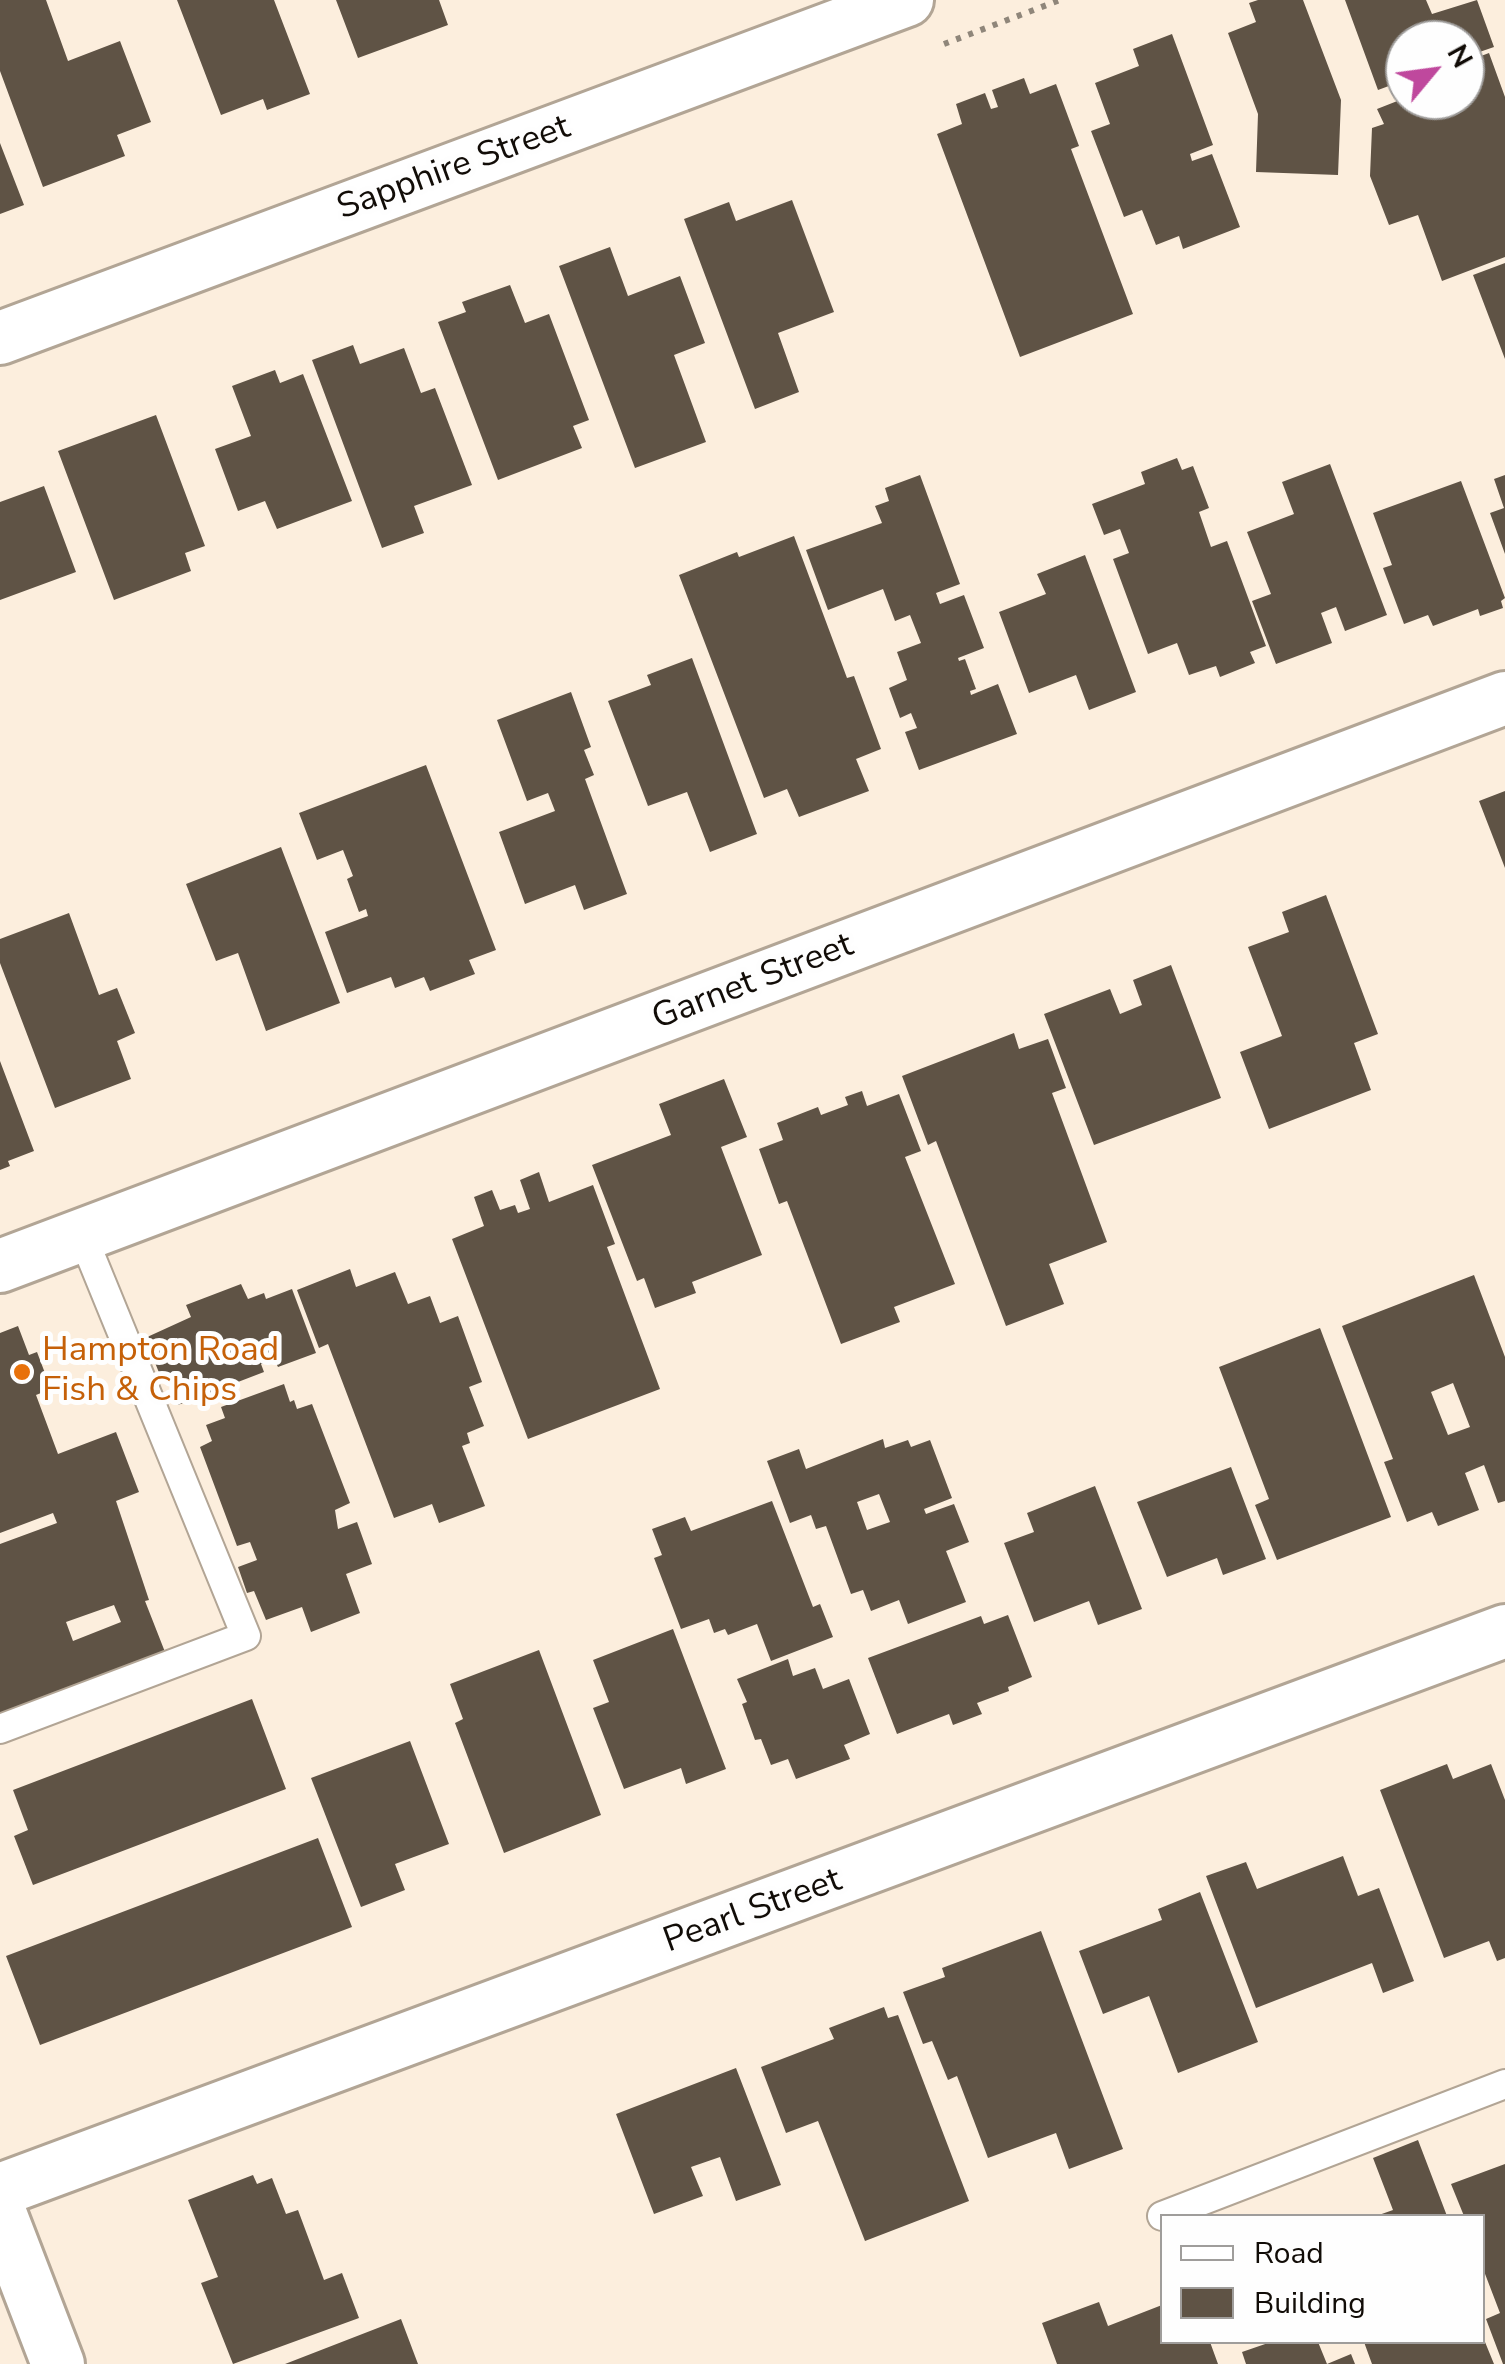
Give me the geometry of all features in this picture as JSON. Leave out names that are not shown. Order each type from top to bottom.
[{"type":"street","name":"Sapphire Street","points":[[0,338],[907,0]]},
{"type":"street","name":"Garnet Street","points":[[0,1266],[1505,698]]},
{"type":"street","name":"Pearl Street","points":[[0,2190],[1505,1632]]},
{"type":"street","points":[[0,2213],[58,2364]]},
{"type":"lane","points":[[0,1729],[246,1636],[82,1235]]},
{"type":"lane","points":[[1167,2214],[1505,2084]]},
{"type":"building","points":[[0,0],[46,0],[68,61],[120,41],[151,122],[117,135],[125,156],[43,187],[0,71]]},
{"type":"building","points":[[177,0],[274,0],[310,94],[267,110],[263,99],[221,115]]},
{"type":"building","points":[[336,0],[439,0],[448,25],[358,58]]},
{"type":"building","points":[[1303,0],[1341,100],[1338,175],[1256,172],[1258,114],[1228,33],[1256,22],[1249,3]]},
{"type":"building","points":[[1345,0],[1426,0],[1432,14],[1477,0],[1484,20],[1385,20],[1385,87],[1378,90]]},
{"type":"building","points":[[1485,22],[1494,47],[1485,50]]},
{"type":"building","points":[[1172,34],[1213,145],[1190,154],[1192,161],[1212,154],[1240,227],[1183,249],[1179,236],[1156,245],[1142,210],[1124,217],[1091,131],[1110,124],[1095,83],[1139,66],[1133,49]]},
{"type":"building","points":[[1489,53],[1505,97],[1505,257],[1442,281],[1418,215],[1389,225],[1370,176],[1372,128],[1384,124],[1377,109],[1385,106],[1385,120],[1485,120],[1485,54]]},
{"type":"building","points":[[1024,78],[1030,94],[1056,84],[1079,146],[1071,149],[1133,314],[1020,357],[937,134],[962,124],[956,104],[985,93],[991,109],[998,107],[992,90]]},
{"type":"building","points":[[0,143],[24,205],[0,214]]},
{"type":"building","points":[[792,200],[834,312],[778,333],[799,392],[755,409],[684,219],[729,202],[736,221]]},
{"type":"building","points":[[610,247],[628,296],[680,276],[705,343],[674,355],[706,442],[635,468],[559,266]]},
{"type":"building","points":[[1505,263],[1505,359],[1473,275]]},
{"type":"building","points":[[510,285],[525,323],[549,314],[589,420],[573,426],[582,448],[498,480],[438,322],[466,312],[462,302]]},
{"type":"building","points":[[353,345],[360,364],[404,348],[421,393],[435,388],[472,485],[414,506],[424,533],[382,548],[312,360]]},
{"type":"building","points":[[275,370],[280,383],[303,374],[352,501],[277,529],[265,501],[238,511],[215,449],[251,436],[232,386]]},
{"type":"building","points":[[156,415],[205,546],[185,553],[191,571],[114,600],[58,451]]},
{"type":"building","points":[[1177,458],[1182,470],[1193,466],[1209,508],[1199,512],[1211,547],[1227,541],[1266,646],[1250,652],[1255,663],[1220,677],[1216,666],[1189,675],[1177,643],[1148,654],[1113,559],[1129,553],[1120,529],[1104,535],[1092,504],[1145,484],[1141,472]]},
{"type":"building","points":[[1330,464],[1387,615],[1345,631],[1336,607],[1321,613],[1332,643],[1276,664],[1252,601],[1271,594],[1247,532],[1294,514],[1282,482]]},
{"type":"building","points":[[920,475],[960,584],[936,593],[940,604],[964,595],[984,648],[958,658],[965,659],[976,689],[970,691],[971,695],[998,684],[1017,734],[919,770],[905,732],[917,728],[911,713],[900,718],[889,688],[907,680],[897,652],[921,643],[910,615],[895,621],[883,589],[828,610],[806,550],[882,523],[875,506],[889,501],[885,488]]},
{"type":"building","points":[[1505,475],[1505,554],[1490,513],[1504,508],[1494,479]]},
{"type":"building","points":[[1461,481],[1505,598],[1501,601],[1503,608],[1480,616],[1478,609],[1433,626],[1428,615],[1404,624],[1383,568],[1392,565],[1373,513]]},
{"type":"building","points":[[44,486],[76,572],[0,600],[0,502]]},
{"type":"building","points":[[794,536],[847,678],[854,676],[881,749],[856,759],[869,791],[799,817],[787,789],[764,798],[679,575],[737,552],[739,557]]},
{"type":"building","points":[[1085,555],[1136,692],[1089,710],[1076,675],[1029,693],[999,612],[1046,594],[1037,574]]},
{"type":"building","points":[[692,658],[757,834],[710,852],[687,792],[648,806],[608,701],[651,685],[647,675]]},
{"type":"building","points":[[571,692],[591,747],[584,750],[594,775],[585,779],[627,894],[584,910],[575,885],[525,904],[499,832],[555,811],[548,793],[527,801],[497,720]]},
{"type":"building","points":[[426,765],[496,950],[469,960],[475,974],[430,991],[424,977],[395,988],[391,977],[347,993],[325,932],[368,916],[366,909],[359,912],[347,879],[353,876],[343,850],[317,860],[299,813]]},
{"type":"building","points":[[1505,791],[1505,868],[1479,801]]},
{"type":"building","points":[[281,847],[340,1003],[266,1031],[238,953],[216,961],[186,884]]},
{"type":"building","points":[[1326,895],[1378,1034],[1354,1043],[1371,1090],[1269,1129],[1240,1052],[1282,1036],[1248,947],[1289,932],[1282,912]]},
{"type":"building","points":[[69,913],[99,995],[117,988],[135,1033],[117,1041],[131,1079],[55,1108],[0,963],[0,939]]},
{"type":"building","points":[[1171,965],[1221,1098],[1094,1145],[1044,1014],[1110,989],[1120,1014],[1142,1005],[1133,980]]},
{"type":"building","points":[[1014,1033],[1019,1049],[1048,1039],[1066,1088],[1052,1093],[1107,1242],[1049,1264],[1064,1304],[1006,1326],[936,1141],[928,1145],[902,1076]]},
{"type":"building","points":[[0,1061],[34,1151],[8,1161],[10,1166],[0,1170]]},
{"type":"building","points":[[724,1079],[747,1137],[721,1147],[762,1255],[692,1282],[696,1293],[655,1308],[644,1278],[637,1281],[592,1165],[671,1135],[659,1104]]},
{"type":"building","points":[[862,1091],[867,1106],[899,1094],[921,1151],[905,1157],[955,1284],[894,1307],[900,1322],[841,1344],[787,1201],[779,1204],[759,1149],[783,1140],[777,1123],[818,1107],[821,1115],[848,1105],[845,1097]]},
{"type":"building","points":[[539,1172],[549,1202],[593,1185],[615,1244],[607,1247],[660,1389],[528,1439],[452,1239],[484,1226],[474,1197],[492,1190],[500,1210],[515,1205],[518,1213],[530,1209],[520,1180]]},
{"type":"building","points":[[350,1269],[356,1287],[395,1272],[408,1304],[430,1296],[440,1323],[458,1316],[482,1382],[469,1387],[484,1426],[467,1433],[470,1443],[462,1446],[485,1506],[439,1523],[432,1504],[394,1518],[328,1344],[319,1348],[297,1290]]},
{"type":"building","points":[[1474,1275],[1505,1357],[1505,1501],[1498,1503],[1484,1465],[1465,1473],[1479,1510],[1438,1526],[1432,1512],[1407,1522],[1384,1462],[1393,1459],[1342,1326]],"holes":[[[1453,1383],[1470,1427],[1448,1435],[1431,1392]]]},
{"type":"building","points":[[241,1284],[248,1299],[264,1293],[266,1299],[292,1289],[316,1353],[278,1367],[274,1359],[261,1364],[264,1372],[178,1405],[167,1378],[162,1380],[145,1338],[191,1317],[186,1305]]},
{"type":"building","points":[[18,1326],[29,1355],[37,1352],[51,1389],[36,1395],[58,1454],[116,1432],[139,1492],[116,1501],[149,1600],[145,1601],[165,1652],[0,1714],[0,1544],[57,1523],[53,1513],[0,1533],[0,1333]],"holes":[[[114,1605],[121,1622],[73,1641],[66,1622]]]},
{"type":"building","points":[[1320,1328],[1391,1517],[1277,1560],[1255,1505],[1269,1499],[1219,1367]]},
{"type":"building","points":[[284,1384],[297,1409],[312,1404],[350,1503],[335,1510],[338,1529],[357,1522],[372,1564],[346,1574],[360,1613],[311,1632],[302,1607],[266,1620],[254,1591],[247,1593],[238,1567],[257,1560],[250,1542],[237,1546],[200,1447],[212,1441],[206,1425],[225,1418],[221,1407]]},
{"type":"building","points":[[883,1439],[885,1448],[908,1440],[911,1447],[930,1440],[952,1498],[924,1509],[926,1514],[954,1504],[969,1542],[946,1551],[966,1602],[908,1624],[899,1600],[871,1611],[863,1590],[851,1594],[826,1526],[816,1529],[811,1515],[790,1523],[767,1461],[799,1449],[806,1469]],"holes":[[[879,1494],[890,1522],[867,1530],[857,1502]]]},
{"type":"building","points":[[1231,1467],[1266,1559],[1223,1575],[1217,1558],[1167,1577],[1137,1502]]},
{"type":"building","points":[[1095,1486],[1142,1609],[1098,1625],[1089,1601],[1034,1622],[1004,1543],[1034,1532],[1027,1513]]},
{"type":"building","points":[[772,1501],[813,1607],[820,1604],[833,1637],[771,1661],[757,1624],[728,1635],[725,1629],[714,1633],[709,1619],[681,1629],[654,1558],[662,1555],[652,1529],[685,1517],[691,1531]]},
{"type":"building","points":[[1008,1615],[1032,1677],[977,1703],[982,1714],[953,1725],[949,1714],[897,1734],[868,1658],[981,1616],[984,1624]]},
{"type":"building","points":[[673,1629],[726,1769],[686,1784],[681,1768],[624,1789],[593,1708],[609,1702],[593,1660]]},
{"type":"building","points":[[539,1650],[601,1815],[504,1853],[455,1723],[463,1719],[450,1684]]},
{"type":"building","points":[[788,1659],[793,1676],[815,1668],[823,1689],[849,1679],[870,1734],[844,1745],[850,1759],[796,1779],[788,1759],[771,1765],[761,1739],[755,1740],[742,1704],[747,1702],[737,1679]]},
{"type":"building","points":[[252,1699],[286,1789],[33,1885],[14,1836],[28,1830],[13,1790]]},
{"type":"building","points":[[410,1741],[449,1844],[395,1864],[405,1890],[361,1907],[311,1778]]},
{"type":"building","points":[[1447,1764],[1453,1779],[1491,1764],[1505,1800],[1505,1958],[1497,1961],[1489,1941],[1444,1958],[1380,1790]]},
{"type":"building","points":[[318,1838],[352,1927],[40,2045],[6,1956]]},
{"type":"building","points":[[1343,1856],[1358,1896],[1379,1888],[1414,1981],[1383,1993],[1372,1963],[1256,2008],[1206,1876],[1246,1862],[1257,1889]]},
{"type":"building","points":[[1200,1892],[1258,2042],[1178,2073],[1149,1996],[1103,2014],[1079,1951],[1162,1920],[1158,1909]]},
{"type":"building","points":[[1041,1931],[1123,2149],[1069,2169],[1056,2133],[988,2158],[957,2076],[948,2080],[932,2041],[923,2044],[903,1992],[945,1977],[942,1968]]},
{"type":"building","points":[[884,2007],[888,2018],[898,2015],[969,2201],[865,2241],[818,2121],[786,2133],[761,2067],[834,2039],[829,2028]]},
{"type":"building","points":[[736,2068],[781,2185],[736,2201],[720,2157],[691,2167],[703,2196],[654,2214],[616,2114]]},
{"type":"building","points":[[1418,2140],[1446,2214],[1382,2214],[1393,2210],[1373,2158]]},
{"type":"building","points":[[1505,2164],[1505,2364],[1486,2319],[1500,2313],[1485,2274],[1485,2214],[1463,2214],[1451,2184]]},
{"type":"building","points":[[253,2175],[257,2184],[272,2178],[286,2214],[298,2210],[324,2280],[342,2273],[359,2318],[233,2364],[201,2283],[218,2277],[188,2200]]},
{"type":"building","points":[[1099,2302],[1108,2326],[1160,2306],[1160,2344],[1211,2344],[1218,2364],[1057,2364],[1042,2323]]},
{"type":"building","points":[[401,2319],[418,2364],[285,2364]]},
{"type":"building","points":[[1485,2342],[1494,2364],[1372,2364],[1365,2344]]},
{"type":"building","points":[[1265,2344],[1319,2344],[1327,2364],[1246,2364],[1242,2352]]},
{"type":"building","points":[[1351,2354],[1355,2364],[1327,2364]]},
{"type":"place","name":"Hampton Road Fish & Chips","points":[[22,1372]]}]
